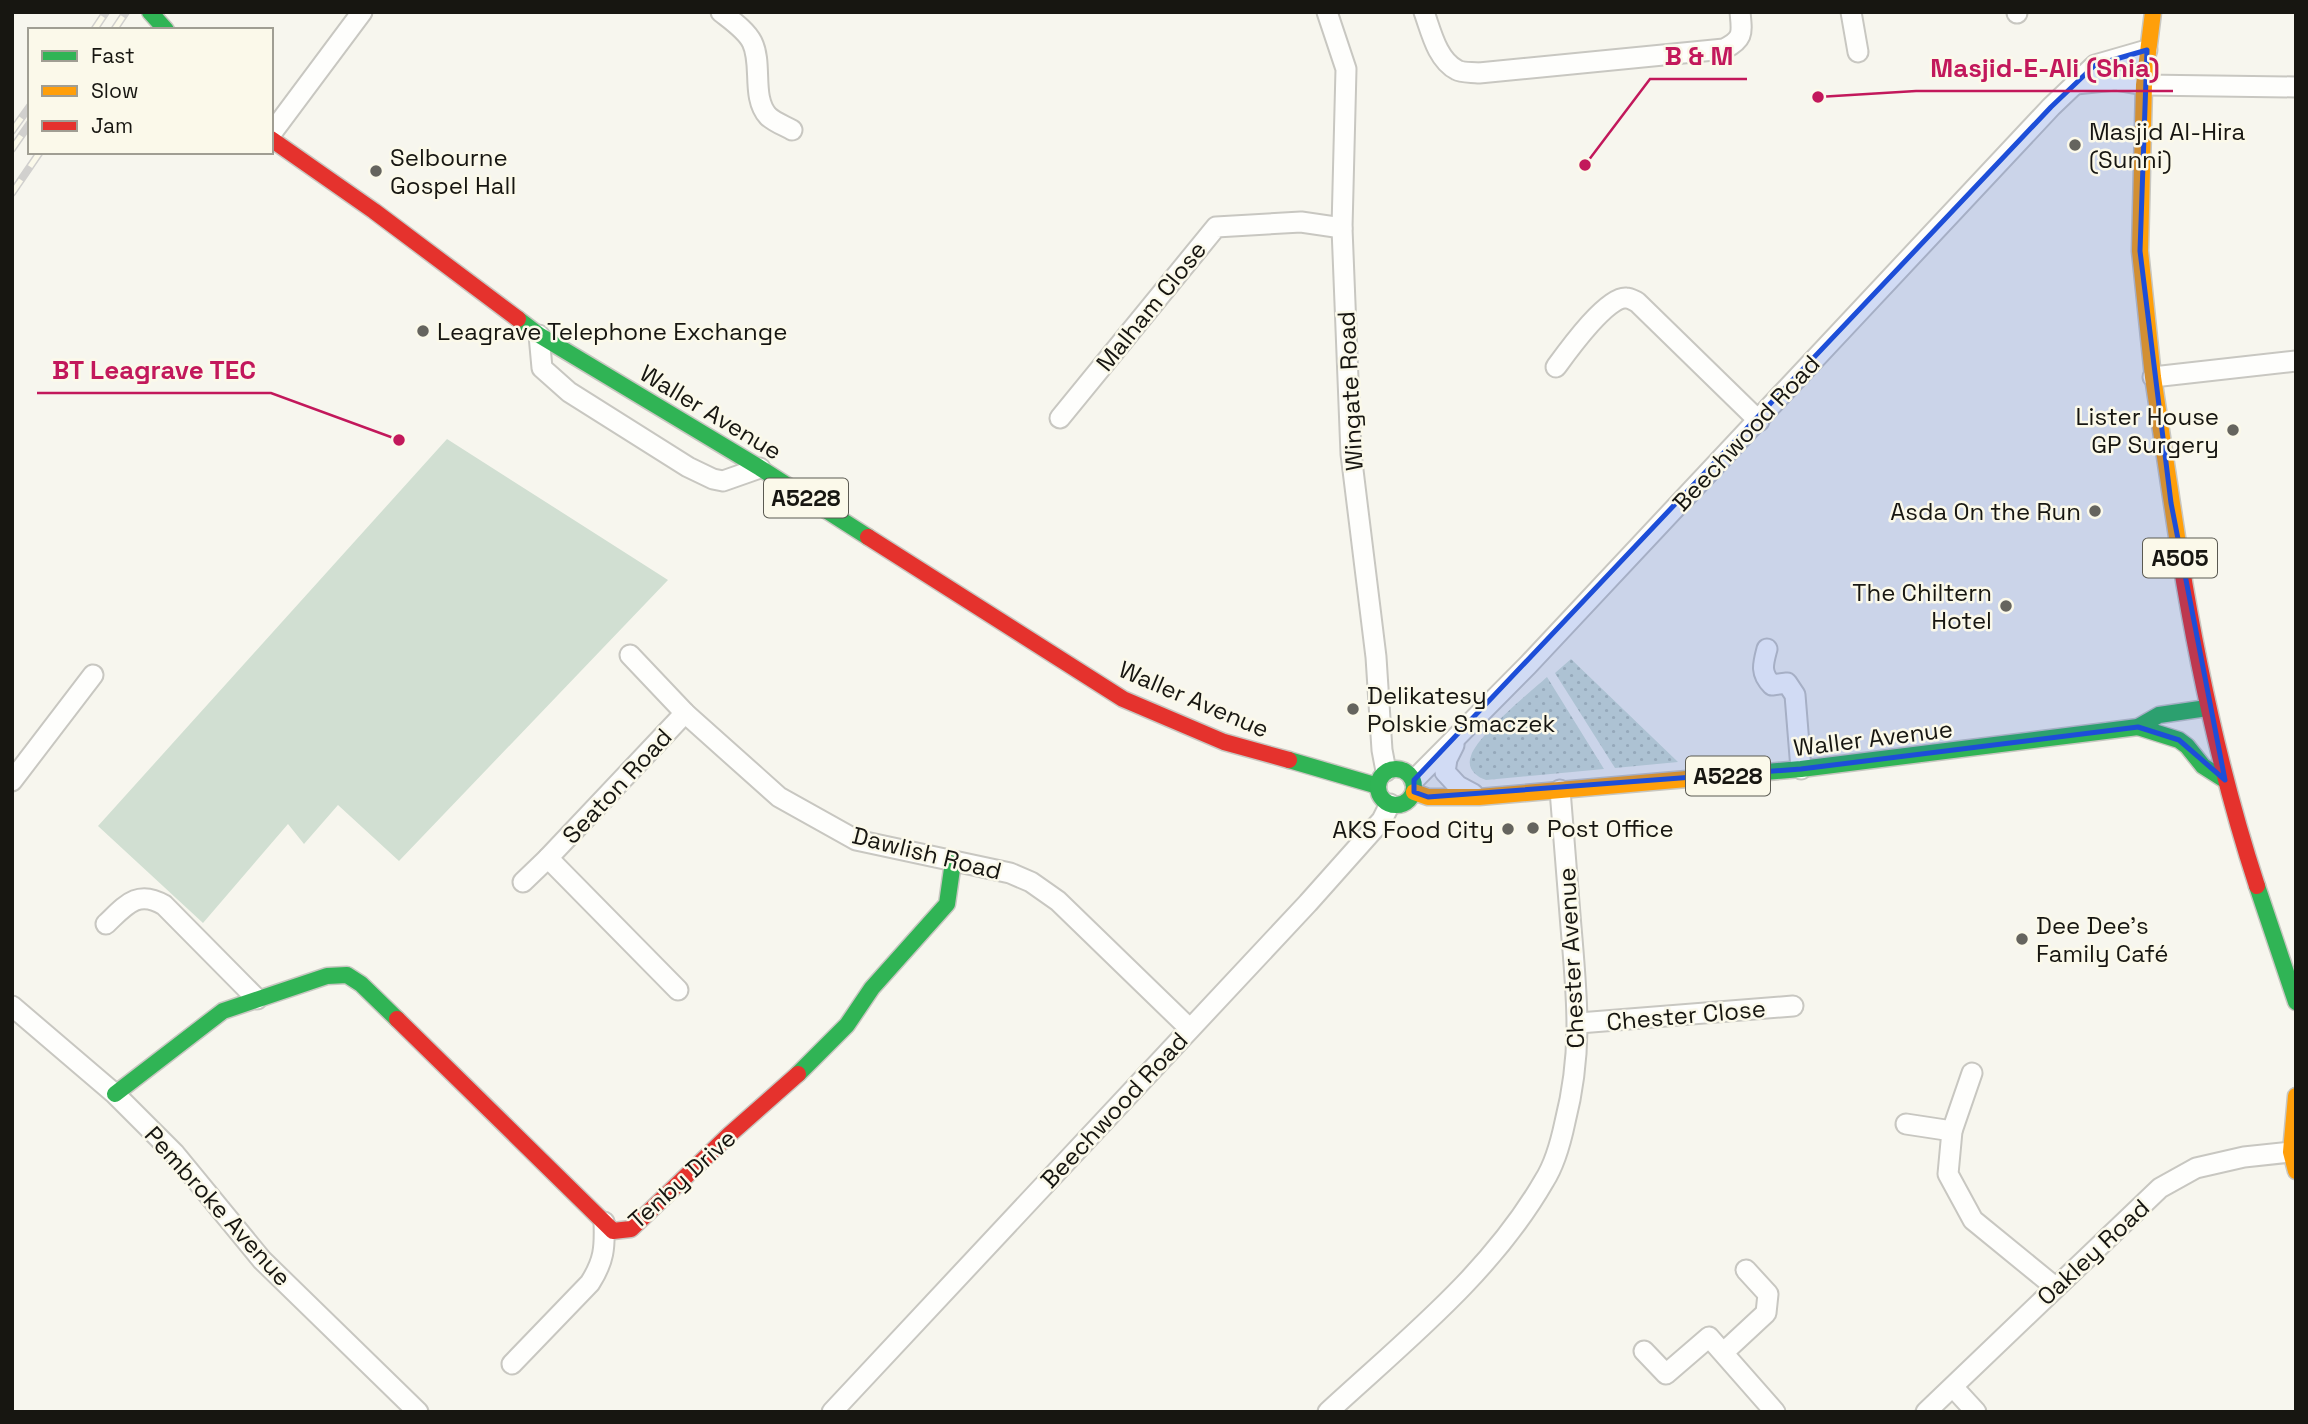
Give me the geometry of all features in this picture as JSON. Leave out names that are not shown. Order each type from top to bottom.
[{"type":"main road","name":"A505","points":[[2153,12],[2144,86],[2140,251],[2153,377],[2171,503],[2207,708],[2224,780],[2296,1002]]},
{"type":"main road","name":"Waller Avenue","points":[[273,138],[540,335],[760,468],[1123,699],[1224,742],[1382,779]]},
{"type":"main road","name":"Waller Avenue","points":[[1414,786],[1428,797],[1479,797],[1801,769],[2138,727],[2159,715],[2207,708]]},
{"type":"main road","points":[[2138,727],[2179,740],[2188,746],[2203,766],[2224,780]]},
{"type":"main road","name":"A5228","points":[[1382,779],[1402,769],[1414,786]]},
{"type":"main road","points":[[1382,779],[1381,797],[1390,804],[1407,802],[1414,786]]},
{"type":"main road","name":"Tenby Drive","points":[[115,1094],[223,1012],[327,976],[347,975],[361,984],[613,1231],[625,1232],[729,1135],[783,1089],[847,1025],[872,988],[947,904],[953,862]]},
{"type":"main road","points":[[2294,1147],[2296,1096]]},
{"type":"street","points":[[273,134],[362,12]]},
{"type":"street","points":[[721,12],[739,26],[752,42],[759,69],[759,96],[768,116],[792,130]]},
{"type":"street","name":"Wingate Road","points":[[1326,12],[1346,69],[1342,228],[1351,454],[1376,657],[1382,779]]},
{"type":"street","points":[[1424,12],[1446,61],[1458,71],[1479,73],[1724,49],[1736,43],[1742,32],[1740,12]]},
{"type":"street","points":[[1851,12],[1858,52]]},
{"type":"street","name":"Beechwood Road","points":[[1414,786],[1759,421],[2033,125],[2095,65],[2147,50]]},
{"type":"street","points":[[2076,84],[2115,80],[2144,86],[2296,87]]},
{"type":"street","name":"Malham Close","points":[[1060,418],[1216,227],[1301,222],[1342,228]]},
{"type":"street","points":[[1556,367],[1581,333],[1614,301],[1625,297],[1637,302],[1759,421]]},
{"type":"street","points":[[540,335],[542,368],[569,391],[688,467],[723,481],[760,468]]},
{"type":"street","points":[[2153,377],[2296,361]]},
{"type":"street","points":[[1767,649],[1762,665],[1765,678],[1772,685],[1787,683],[1795,695],[1801,769]]},
{"type":"street","name":"Dawlish Road","points":[[630,655],[685,713],[779,797],[856,840],[1010,873],[1031,882],[1058,901],[1189,1028]]},
{"type":"street","points":[[12,781],[93,675]]},
{"type":"street","name":"Seaton Road","points":[[523,882],[685,713]]},
{"type":"street","points":[[1458,738],[1447,759],[1445,772],[1458,786],[1479,797]]},
{"type":"street","name":"Chester Avenue","points":[[1328,1412],[1478,1271],[1504,1241],[1546,1179],[1561,1139],[1577,1064],[1579,1023],[1560,790]]},
{"type":"street","name":"Beechwood Road","points":[[832,1412],[1308,902],[1382,820],[1390,804]]},
{"type":"street","name":"Seaton Road","points":[[548,858],[678,990]]},
{"type":"street","points":[[106,924],[139,898],[152,898],[164,905],[257,999]]},
{"type":"street","name":"Pembroke Avenue","points":[[12,1006],[115,1094],[175,1154],[262,1261],[418,1412]]},
{"type":"street","name":"Chester Close","points":[[1579,1023],[1793,1006]]},
{"type":"street","points":[[1972,1073],[1952,1131],[1948,1174],[1973,1220],[2055,1287]]},
{"type":"street","points":[[1906,1124],[1952,1131]]},
{"type":"street","name":"Oakley Road","points":[[1926,1412],[2160,1188],[2196,1168],[2294,1147]]},
{"type":"street","points":[[512,1364],[590,1283],[600,1268],[605,1249],[604,1222]]},
{"type":"street","points":[[1724,1352],[1766,1313],[1768,1294],[1746,1270]]},
{"type":"street","points":[[1644,1350],[1666,1374],[1709,1337],[1774,1412]]},
{"type":"street","points":[[1953,1387],[1976,1412]]},
{"type":"highlighted area","points":[[2147,50],[2140,251],[2171,503],[2225,780],[2179,740],[2138,727],[1801,769],[1428,797],[1414,792],[1414,780],[2051,107],[2095,65]]},
{"type":"green space","points":[[447,439],[668,580],[399,861],[338,805],[304,844],[288,824],[203,923],[98,826]]},
{"type":"green space","points":[[1571,659],[1678,762],[1615,768],[1555,673]]},
{"type":"green space","points":[[1547,677],[1604,769],[1486,780],[1479,777],[1470,764],[1475,747]]},
{"type":"railway","points":[[95,28],[106,12]]},
{"type":"railway","points":[[115,28],[126,12]]},
{"type":"railway","points":[[12,131],[28,109]]},
{"type":"railway","points":[[12,149],[28,126]]},
{"type":"railway","points":[[12,193],[39,154]]},
{"type":"traffic: fast","points":[[150,12],[164,28]]},
{"type":"traffic: fast","points":[[518,319],[539,335],[760,468],[868,537]]},
{"type":"traffic: fast","points":[[1687,779],[1801,769],[2138,727],[2159,715],[2207,708]]},
{"type":"traffic: fast","points":[[2138,727],[2179,740],[2203,766],[2225,780]]},
{"type":"traffic: fast","points":[[1289,760],[1378,786]]},
{"type":"traffic: fast","points":[[1396,769],[1409,774],[1414,787],[1409,800],[1396,805],[1383,800],[1378,787],[1383,774],[1396,769]]},
{"type":"traffic: fast","points":[[798,1074],[847,1025],[872,988],[947,904],[953,862]]},
{"type":"traffic: fast","points":[[2257,886],[2296,1002]]},
{"type":"traffic: fast","points":[[115,1094],[223,1011],[327,976],[347,975],[361,984],[397,1019]]},
{"type":"traffic: slow","points":[[2153,12],[2144,85],[2140,251],[2153,377],[2180,557]]},
{"type":"traffic: slow","points":[[1414,792],[1428,797],[1479,797],[1687,779]]},
{"type":"traffic: slow","points":[[2296,1096],[2291,1152],[2296,1171]]},
{"type":"traffic: jam","points":[[273,140],[374,211],[518,319]]},
{"type":"traffic: jam","points":[[868,537],[1123,699],[1224,742],[1289,760]]},
{"type":"traffic: jam","points":[[2180,557],[2212,723],[2257,886]]},
{"type":"traffic: jam","points":[[397,1019],[613,1231],[631,1229],[729,1135],[798,1074]]},
{"type":"place","name":"Masjid-E-Ali (Shia)","points":[[1818,97]]},
{"type":"place","name":"Masjid Al-Hira (Sunni)","points":[[2075,145]]},
{"type":"place","name":"B & M","points":[[1585,165]]},
{"type":"place","name":"Selbourne Gospel Hall","points":[[376,171]]},
{"type":"place","name":"Leagrave Telephone Exchange","points":[[423,331]]},
{"type":"place","name":"Lister House GP Surgery","points":[[2233,430]]},
{"type":"place","name":"BT Leagrave TEC","points":[[399,440]]},
{"type":"place","name":"Asda On the Run","points":[[2095,511]]},
{"type":"place","name":"The Chiltern Hotel","points":[[2006,606]]},
{"type":"place","name":"Delikatesy Polskie Smaczek","points":[[1353,709]]},
{"type":"place","name":"Post Office","points":[[1533,828]]},
{"type":"place","name":"AKS Food City","points":[[1508,829]]},
{"type":"place","name":"Dee Dee's Family Café","points":[[2022,939]]}]
